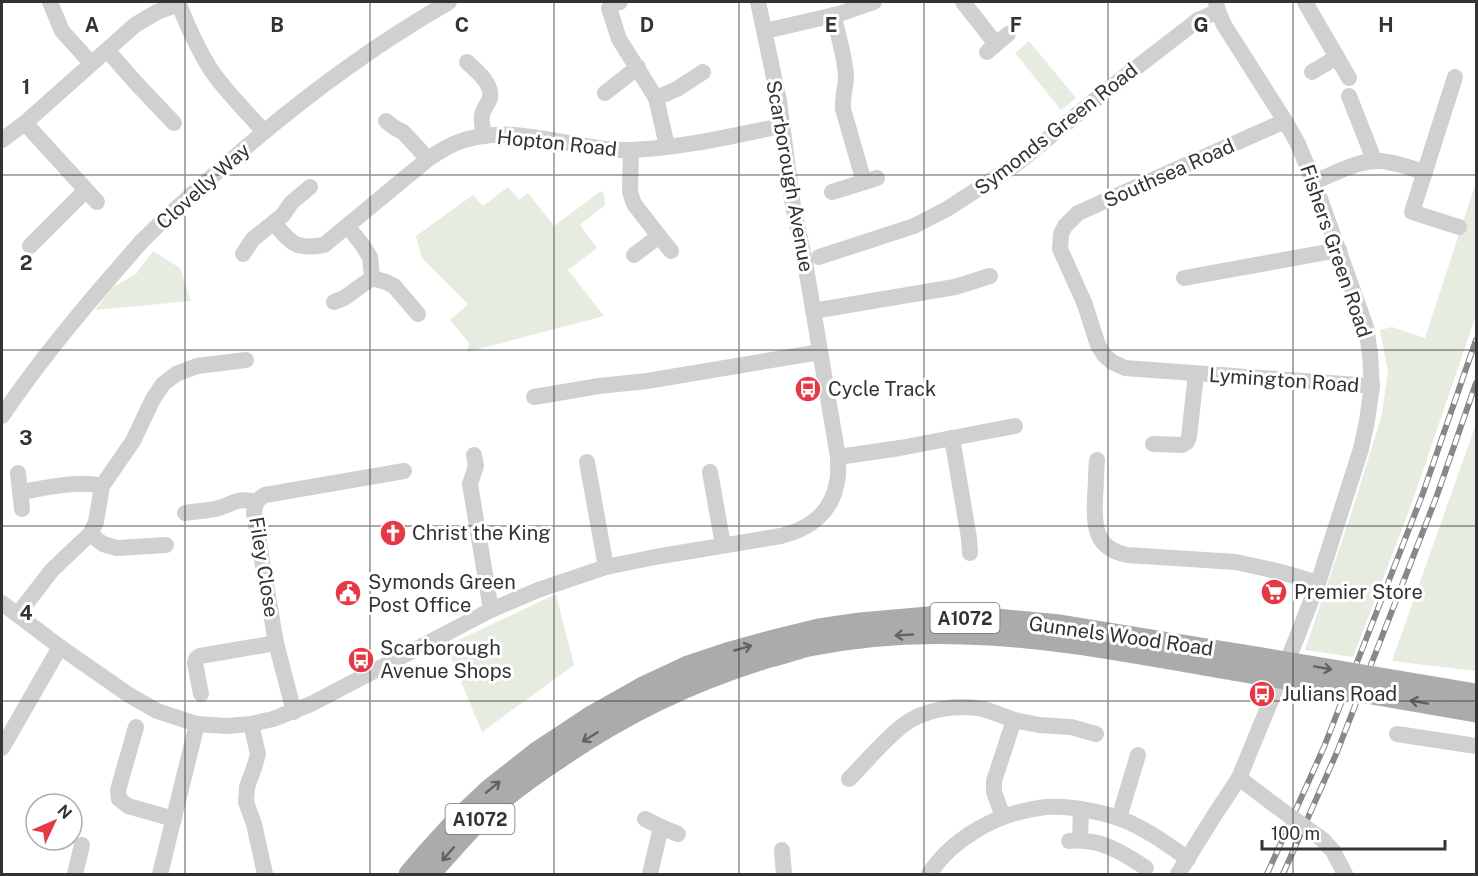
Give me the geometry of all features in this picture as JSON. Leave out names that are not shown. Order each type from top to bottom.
[{"type":"main road","name":"Gunnels Wood Road","points":[[410,874],[456,821],[490,789],[537,752],[590,717],[645,686],[688,666],[740,649],[819,629],[940,616],[1060,625],[1476,712]]},
{"type":"main road","name":"Gunnels Wood Road","points":[[430,874],[482,818],[538,772],[589,737],[640,708],[682,688],[734,668],[807,647],[843,640],[918,634],[1028,638],[1239,662],[1476,694]]},
{"type":"street","points":[[50,2],[63,31],[91,63]]},
{"type":"street","name":"Clovelly Way","points":[[2,416],[68,327],[148,236],[179,206],[298,104],[374,48],[449,2]]},
{"type":"street","points":[[620,2],[609,8],[619,39],[656,98],[668,146]]},
{"type":"street","name":"Scarborough Avenue","points":[[2,603],[129,695],[158,711],[197,724],[226,726],[251,724],[294,712],[491,610],[538,590],[606,567],[781,536],[797,532],[808,526],[822,514],[832,499],[838,480],[838,457],[805,262],[793,206],[778,101],[758,2]]},
{"type":"street","points":[[765,31],[836,10],[874,2]]},
{"type":"street","points":[[963,2],[997,43]]},
{"type":"street","points":[[1305,2],[1349,78]]},
{"type":"street","points":[[2,137],[25,123],[135,25],[178,3],[193,39],[211,69],[264,132]]},
{"type":"street","name":"Fishers Green Road","points":[[1178,874],[1239,778],[1295,642],[1318,583],[1360,449],[1372,386],[1371,354],[1366,327],[1314,182],[1297,142],[1224,26],[1217,6]]},
{"type":"street","name":"Symonds Green Road","points":[[819,257],[914,226],[947,209],[1015,165],[1217,6]]},
{"type":"street","points":[[832,192],[871,180],[843,109],[842,97],[846,75],[836,10]]},
{"type":"street","points":[[106,50],[174,123]]},
{"type":"street","points":[[1312,72],[1337,57]]},
{"type":"street","name":"Hopton Road","points":[[467,62],[484,79],[490,90],[490,97],[481,116],[484,136]]},
{"type":"street","points":[[605,93],[638,68]]},
{"type":"street","points":[[656,98],[677,89],[702,72]]},
{"type":"street","points":[[1455,77],[1412,212],[1459,227]]},
{"type":"street","points":[[1349,96],[1371,152],[1372,161]]},
{"type":"street","points":[[386,121],[403,132],[428,159]]},
{"type":"street","name":"Southsea Road","points":[[1104,355],[1098,345],[1084,302],[1060,249],[1061,234],[1065,226],[1078,213],[1285,121]]},
{"type":"street","points":[[25,123],[92,196],[30,246]]},
{"type":"street","name":"Hopton Road","points":[[274,223],[291,242],[301,247],[324,245],[428,159],[458,142],[484,136],[525,135],[602,148],[631,150],[702,142],[781,126]]},
{"type":"street","name":"Hopton Road","points":[[631,150],[630,192],[634,204],[671,251]]},
{"type":"street","points":[[1314,182],[1361,163],[1372,161],[1387,161],[1425,172]]},
{"type":"street","points":[[243,254],[253,239],[283,215],[291,203],[310,187]]},
{"type":"street","points":[[347,226],[362,243],[370,257],[372,278]]},
{"type":"street","points":[[634,255],[659,236]]},
{"type":"street","points":[[1184,278],[1339,250]]},
{"type":"street","points":[[813,311],[955,287],[990,276]]},
{"type":"street","points":[[334,302],[344,298],[372,278]]},
{"type":"street","points":[[372,278],[394,286],[418,314]]},
{"type":"street","points":[[534,397],[820,352]]},
{"type":"street","name":"Lymington Road","points":[[1104,355],[1125,368],[1372,386]]},
{"type":"street","points":[[18,614],[52,570],[90,534],[96,522],[102,486],[134,441],[153,399],[163,384],[176,374],[197,366],[246,360]]},
{"type":"street","name":"Lymington Road","points":[[1153,444],[1182,445],[1187,442],[1196,374]]},
{"type":"street","points":[[838,457],[1015,426]]},
{"type":"street","points":[[952,438],[970,554]]},
{"type":"street","points":[[474,455],[476,466],[470,483],[491,610]]},
{"type":"street","points":[[1097,460],[1095,520],[1097,533],[1105,545],[1116,553],[1236,562],[1318,583]]},
{"type":"street","points":[[587,462],[606,567]]},
{"type":"street","name":"Filey Close","points":[[294,712],[276,643],[254,513],[256,502],[265,495],[404,471]]},
{"type":"street","points":[[710,472],[723,545]]},
{"type":"street","points":[[18,473],[22,509]]},
{"type":"street","points":[[20,492],[55,486],[102,486]]},
{"type":"street","points":[[184,513],[220,507],[247,499],[256,502]]},
{"type":"street","points":[[90,534],[104,544],[117,548],[166,545]]},
{"type":"street","points":[[201,694],[195,663],[200,656],[276,643]]},
{"type":"street","points":[[2,748],[60,647]]},
{"type":"street","points":[[849,779],[903,725],[926,713],[949,708],[966,707],[984,710],[1014,720],[1071,727],[1096,734]]},
{"type":"street","points":[[1003,818],[994,792],[994,781],[1014,720]]},
{"type":"street","points":[[160,874],[197,724]]},
{"type":"street","points":[[251,724],[258,754],[247,787],[246,802],[254,824],[265,874]]},
{"type":"street","points":[[136,727],[118,790],[119,799],[128,806],[174,819]]},
{"type":"street","points":[[1397,734],[1476,746]]},
{"type":"street","points":[[1119,818],[1138,755]]},
{"type":"street","points":[[1239,778],[1323,840],[1333,851],[1345,874]]},
{"type":"street","points":[[929,874],[947,852],[982,827],[1003,818],[1040,808],[1081,809],[1119,818],[1143,830],[1188,859]]},
{"type":"street","points":[[1081,809],[1075,840],[1116,849],[1146,868]]},
{"type":"street","points":[[645,819],[678,834]]},
{"type":"street","points":[[650,874],[661,827]]},
{"type":"street","points":[[782,850],[784,874]]},
{"type":"street","points":[[75,874],[80,852]]},
{"type":"shaded area","points":[[1029,41],[1076,98],[1061,110],[1015,53]]},
{"type":"shaded area","points":[[1476,182],[1476,315],[1413,500],[1353,657],[1305,650],[1381,418],[1388,372],[1380,330],[1392,327],[1425,338]]},
{"type":"shaded area","points":[[508,187],[519,200],[528,193],[554,226],[601,191],[604,194],[605,205],[580,225],[597,248],[568,270],[604,316],[467,352],[469,343],[450,320],[468,304],[422,258],[416,236],[473,195],[483,206]]},
{"type":"shaded area","points":[[153,251],[180,268],[191,301],[95,310],[113,287],[136,274]]},
{"type":"shaded area","points":[[1476,424],[1476,671],[1392,661]]},
{"type":"shaded area","points":[[556,594],[574,665],[482,732],[446,646]]},
{"type":"railway","points":[[1267,874],[1324,747],[1423,493],[1476,340]]},
{"type":"railway","points":[[1283,874],[1337,752],[1436,498],[1476,383]]},
{"type":"place","name":"Cycle Track","points":[[808,389]]},
{"type":"place","name":"Christ the King","points":[[393,533]]},
{"type":"place","name":"Premier Store","points":[[1274,592]]},
{"type":"place","name":"Symonds Green Post Office","points":[[348,593]]},
{"type":"place","name":"Scarborough Avenue Shops","points":[[361,660]]},
{"type":"place","name":"Julians Road","points":[[1262,694]]}]
